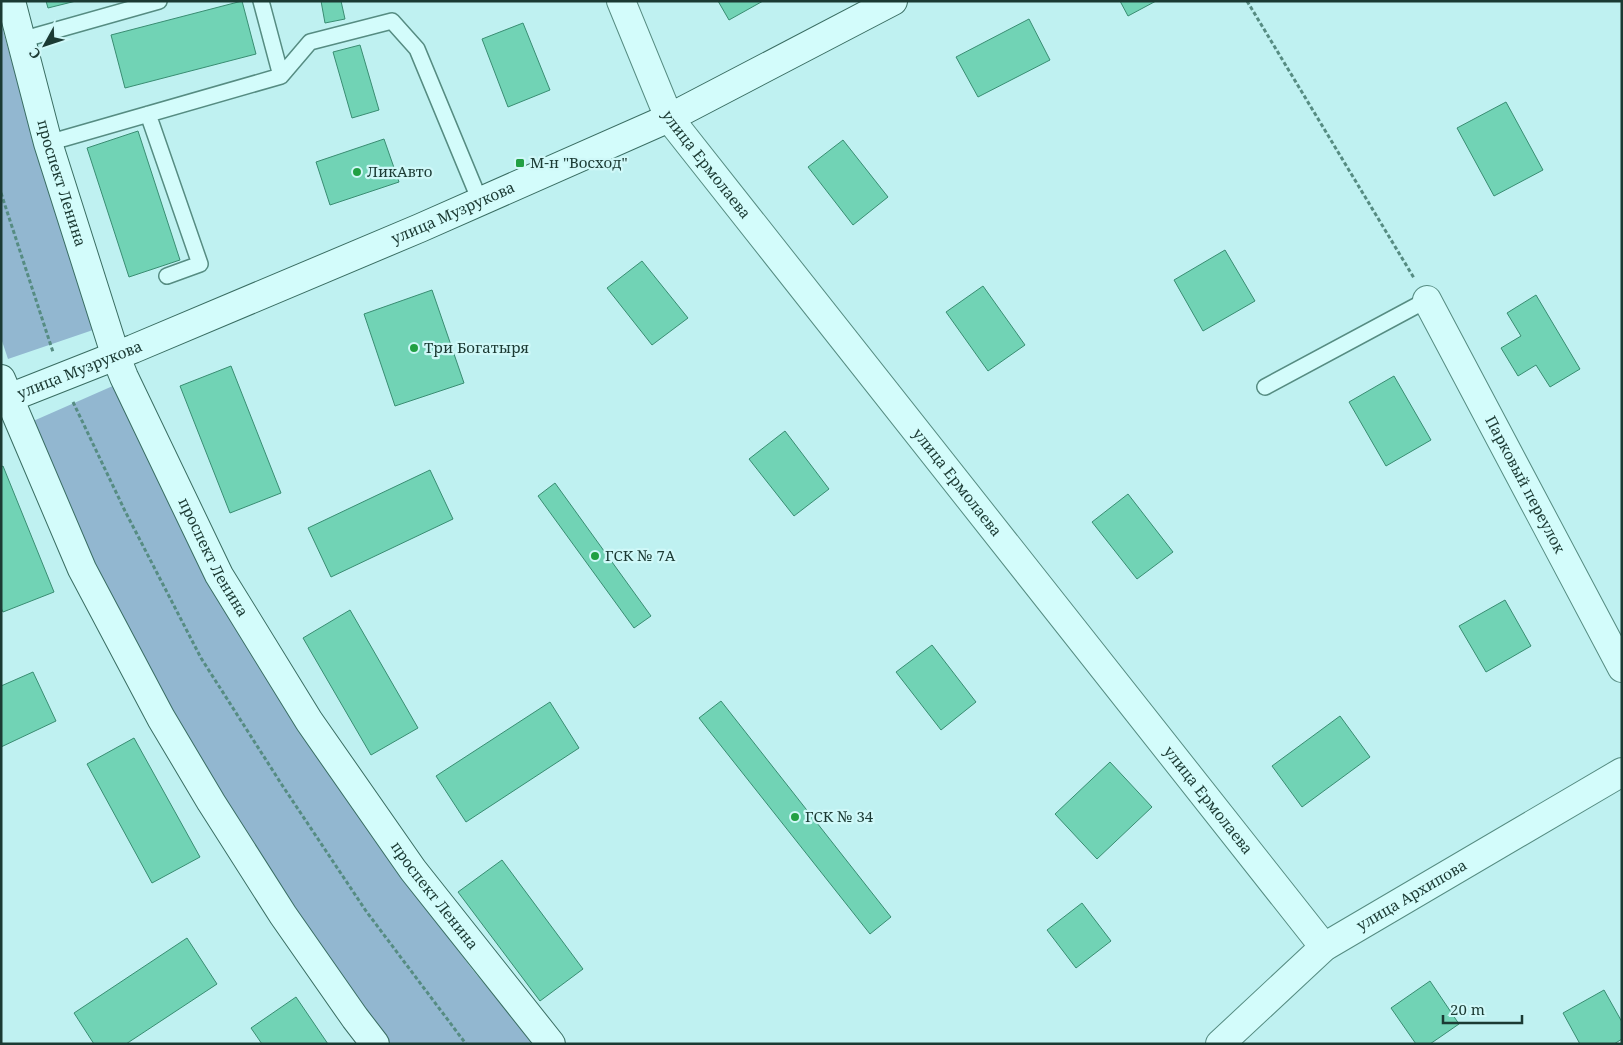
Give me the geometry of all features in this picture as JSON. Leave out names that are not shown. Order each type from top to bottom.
[{"type":"street","name":"проспект Ленина","points":[[11,1],[48,143],[116,356],[124,377],[220,575],[309,720],[413,870],[551,1044]]},
{"type":"street","name":"улица Ермолаева","points":[[621,1],[669,118],[1324,948]]},
{"type":"street","name":"улица Музрукова","points":[[4,393],[63,378],[480,201],[669,118],[893,1]]},
{"type":"street","name":"Парковый переулок","points":[[1428,300],[1622,668]]},
{"type":"street","points":[[4,393],[82,569],[161,718],[211,802],[283,915],[375,1044]]},
{"type":"street","name":"улица Архипова","points":[[1220,1044],[1324,948],[1622,772]]},
{"type":"lane","points":[[21,40],[160,1]]},
{"type":"lane","points":[[261,1],[281,76]]},
{"type":"lane","points":[[48,143],[281,76],[310,42],[392,20],[417,49],[480,201]]},
{"type":"lane","points":[[148,114],[200,264],[167,276]]},
{"type":"lane","points":[[1265,387],[1428,300]]},
{"type":"path","points":[[1247,1],[1428,300]]},
{"type":"path","points":[[1,193],[63,378],[125,511],[201,658],[282,785],[366,911],[466,1044]]},
{"type":"shaded area","points":[[1,23],[41,167],[93,330],[8,359],[1,338]]},
{"type":"shaded area","points":[[115,385],[406,881],[472,969],[534,1044],[387,1044],[267,870],[173,719],[93,563],[31,422]]},
{"type":"building","points":[[46,1],[76,1],[48,8]]},
{"type":"building","points":[[242,1],[256,54],[125,88],[111,35]]},
{"type":"building","points":[[321,1],[341,1],[345,19],[325,23]]},
{"type":"building","points":[[718,1],[763,1],[729,20]]},
{"type":"building","points":[[1120,1],[1156,1],[1128,16]]},
{"type":"building","points":[[1029,19],[1050,60],[978,97],[956,57]]},
{"type":"building","points":[[523,23],[550,90],[508,107],[482,39]]},
{"type":"building","points":[[360,45],[379,110],[352,118],[333,52]]},
{"type":"building","points":[[1506,102],[1543,170],[1494,196],[1457,128]]},
{"type":"building","points":[[138,131],[180,260],[129,277],[87,148]]},
{"type":"building","name":"ЛикАвто","points":[[384,139],[399,182],[330,205],[316,162]]},
{"type":"building","points":[[843,140],[888,197],[853,225],[808,167]]},
{"type":"building","points":[[1225,250],[1255,301],[1203,331],[1174,280]]},
{"type":"building","points":[[642,261],[688,318],[652,345],[607,288]]},
{"type":"building","points":[[983,286],[1025,345],[988,371],[946,312]]},
{"type":"building","name":"Три Богатыря","points":[[432,290],[464,383],[395,406],[364,314]]},
{"type":"building","points":[[1536,295],[1580,369],[1550,387],[1536,365],[1518,376],[1501,348],[1521,336],[1507,313]]},
{"type":"building","points":[[231,366],[281,493],[230,513],[180,386]]},
{"type":"building","points":[[1394,376],[1431,440],[1386,466],[1349,402]]},
{"type":"building","points":[[785,431],[829,489],[794,516],[749,459]]},
{"type":"building","points":[[3,466],[54,592],[3,612],[1,608],[1,467]]},
{"type":"building","points":[[430,470],[453,519],[331,577],[308,528]]},
{"type":"building","name":"ГСК № 7А","points":[[555,483],[651,616],[634,628],[538,496]]},
{"type":"building","points":[[1128,494],[1173,552],[1137,579],[1092,522]]},
{"type":"building","points":[[1505,600],[1531,646],[1486,672],[1459,626]]},
{"type":"building","points":[[350,610],[418,728],[371,755],[303,638]]},
{"type":"building","points":[[932,645],[976,702],[941,730],[896,672]]},
{"type":"building","points":[[33,672],[56,721],[1,747],[1,686]]},
{"type":"building","name":"ГСК № 34","points":[[721,701],[891,917],[870,934],[699,718]]},
{"type":"building","points":[[550,702],[579,748],[466,822],[436,776]]},
{"type":"building","points":[[1340,716],[1370,757],[1302,807],[1272,766]]},
{"type":"building","points":[[134,738],[200,857],[152,883],[87,764]]},
{"type":"building","points":[[1110,762],[1152,807],[1097,859],[1055,814]]},
{"type":"building","points":[[502,860],[583,969],[540,1001],[458,892]]},
{"type":"building","points":[[1082,903],[1111,941],[1076,968],[1047,930]]},
{"type":"building","points":[[187,938],[217,984],[126,1044],[94,1044],[74,1013]]},
{"type":"building","points":[[1430,981],[1459,1024],[1430,1044],[1416,1044],[1391,1008]]},
{"type":"building","points":[[1604,990],[1622,1022],[1622,1039],[1614,1044],[1580,1044],[1563,1013]]},
{"type":"building","points":[[296,997],[328,1044],[262,1044],[251,1028]]},
{"type":"place","name":"М-н \"Восход\"","points":[[520,163]]},
{"type":"place","name":"ЛикАвто","points":[[357,172]]},
{"type":"place","name":"Три Богатыря","points":[[414,348]]},
{"type":"place","name":"ГСК № 7А","points":[[595,556]]},
{"type":"place","name":"ГСК № 34","points":[[795,817]]}]
